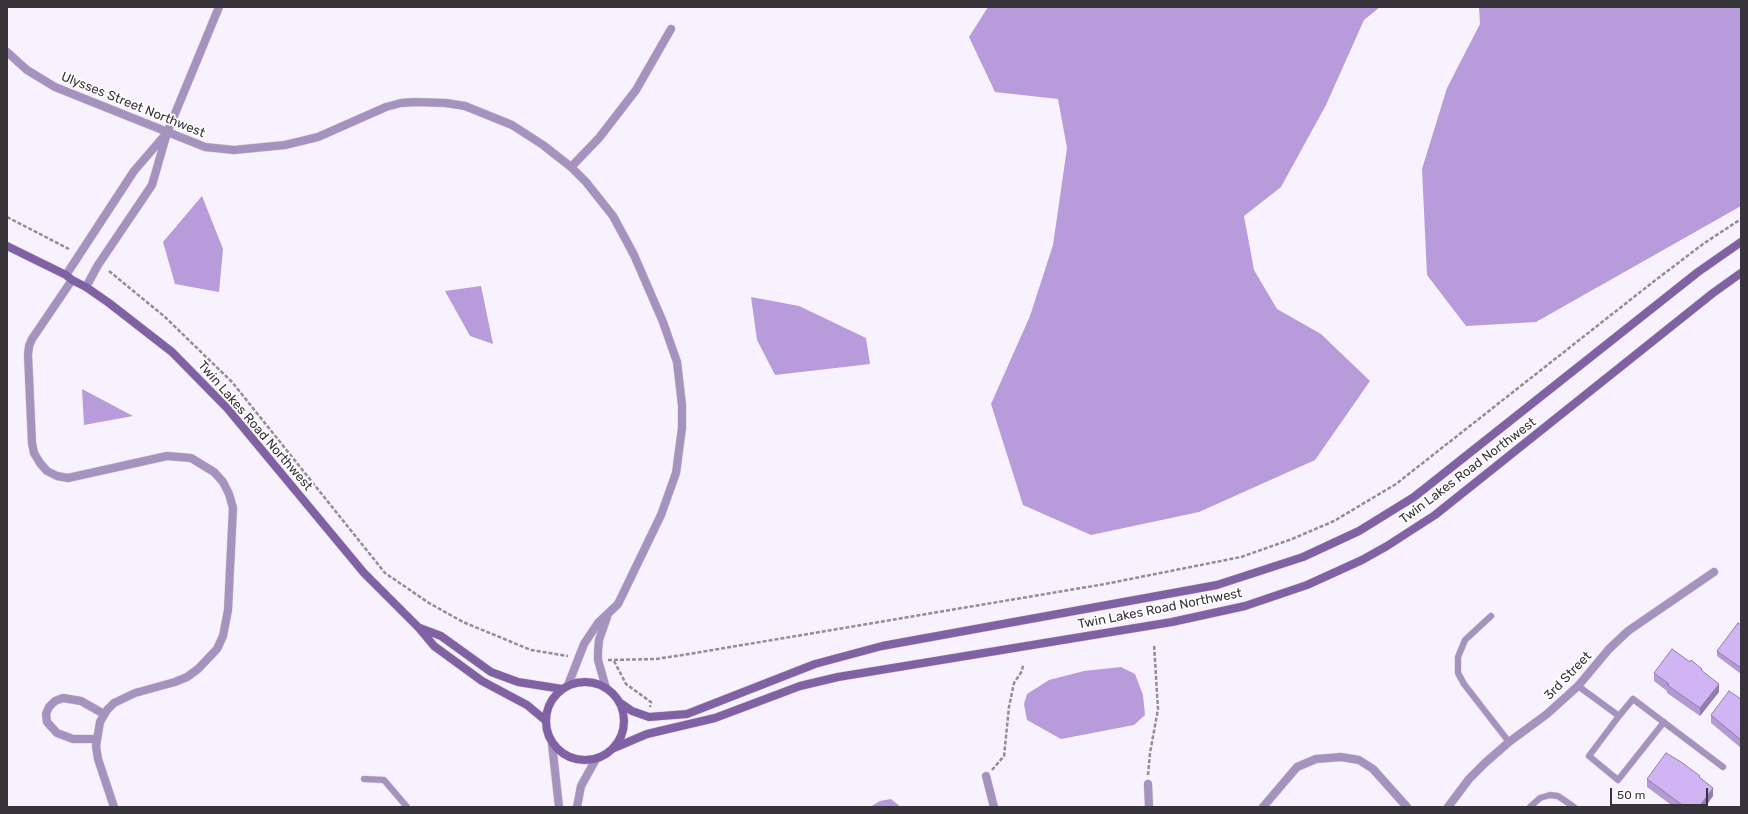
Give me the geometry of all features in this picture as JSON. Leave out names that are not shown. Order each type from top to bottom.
[{"type":"main road","name":"Twin Lakes Road Northwest","points":[[619,702],[632,710],[649,717],[687,714],[815,664],[882,646],[1210,586],[1247,577],[1303,557],[1358,531],[1414,497],[1698,272],[1741,242]]},
{"type":"main road","name":"Twin Lakes Road Northwest","points":[[7,246],[86,287],[142,328],[191,370],[227,408],[364,573],[419,628],[434,646],[455,663],[527,705],[545,720]]},
{"type":"main road","name":"Twin Lakes Road Northwest","points":[[614,748],[647,734],[715,718],[800,686],[823,680],[1180,620],[1245,606],[1307,585],[1368,556],[1435,515],[1707,298],[1741,273]]},
{"type":"main road","name":"Twin Lakes Road Northwest","points":[[419,628],[441,636],[491,672],[518,682],[565,687]]},
{"type":"main road","points":[[587,682],[606,688],[619,702],[623,714],[624,726],[620,738],[614,748],[605,755],[596,759],[584,761],[571,758],[561,752],[552,744],[547,732],[545,720],[547,708],[553,698],[565,687],[587,682]]},
{"type":"street","points":[[86,287],[98,265],[152,185],[167,133],[219,7]]},
{"type":"street","points":[[571,167],[599,138],[636,90],[671,29]]},
{"type":"street","name":"Ulysses Street Northwest","points":[[7,52],[27,70],[55,86],[167,133],[205,147],[222,150],[265,148],[318,137],[386,107],[401,103],[429,102],[465,106],[498,119],[528,135],[571,167],[591,188],[613,216],[634,255],[661,316],[677,362],[682,405],[682,428],[676,473],[669,494],[626,590],[618,604],[595,627],[584,644],[565,687]]},
{"type":"street","points":[[114,807],[98,759],[97,739],[100,722],[104,714],[114,703],[124,698],[175,682],[187,676],[198,669],[217,649],[223,636],[228,610],[233,508],[229,494],[223,482],[214,472],[191,458],[167,456],[68,478],[56,476],[47,471],[34,453],[32,443],[28,355],[29,346],[32,339],[134,171],[167,133]]},
{"type":"street","name":"3rd Street","points":[[1448,807],[1468,779],[1509,742],[1548,714],[1578,686],[1609,649],[1628,631],[1714,572]]},
{"type":"street","points":[[606,688],[598,660],[599,640],[607,616]]},
{"type":"street","points":[[97,739],[73,739],[57,733],[47,722],[46,714],[49,707],[55,701],[63,698],[81,701],[104,714]]},
{"type":"street","points":[[552,744],[559,807]]},
{"type":"street","points":[[1263,807],[1297,766],[1316,759],[1341,757],[1359,760],[1373,769],[1406,807]]},
{"type":"street","points":[[577,807],[581,786],[596,759]]},
{"type":"street","points":[[986,776],[994,807]]},
{"type":"street","points":[[1148,784],[1149,807]]},
{"type":"lane","points":[[1491,616],[1465,640],[1458,657],[1458,673],[1464,684],[1509,742]]},
{"type":"lane","points":[[1578,686],[1619,716]]},
{"type":"lane","points":[[1664,722],[1618,780],[1589,756],[1633,699],[1664,722],[1723,767]]},
{"type":"lane","points":[[364,779],[384,780],[407,807]]},
{"type":"lane","points":[[1530,807],[1540,798],[1550,795],[1558,796],[1574,807]]},
{"type":"path","points":[[7,217],[69,249]]},
{"type":"path","points":[[598,660],[656,659],[1105,584],[1241,557],[1292,539],[1334,521],[1396,484],[1660,277],[1703,244],[1741,219]]},
{"type":"path","points":[[109,271],[165,317],[232,382],[385,573],[418,596],[463,622],[531,650],[575,658]]},
{"type":"path","points":[[1148,784],[1150,753],[1158,709],[1154,644]]},
{"type":"path","points":[[613,660],[626,684],[651,702],[649,717]]},
{"type":"path","points":[[986,776],[1004,756],[1012,689],[1023,665]]},
{"type":"shaded area","points":[[988,7],[1380,7],[1364,20],[1326,105],[1281,187],[1244,216],[1254,270],[1277,309],[1321,334],[1370,381],[1315,460],[1199,512],[1091,535],[1023,505],[991,404],[1030,316],[1053,245],[1067,148],[1058,99],[995,92],[969,37]]},
{"type":"shaded area","points":[[1479,7],[1741,7],[1741,206],[1536,322],[1466,326],[1427,275],[1422,169],[1447,88],[1480,24]]},
{"type":"shaded area","points":[[202,196],[223,249],[219,292],[175,284],[163,242]]},
{"type":"shaded area","points":[[481,286],[493,344],[470,336],[445,291]]},
{"type":"shaded area","points":[[751,297],[799,306],[866,338],[870,364],[775,375],[757,340]]},
{"type":"shaded area","points":[[82,389],[133,416],[84,425]]},
{"type":"shaded area","points":[[1121,667],[1135,674],[1143,695],[1145,715],[1134,725],[1061,739],[1027,720],[1024,704],[1027,694],[1049,680],[1084,671]]},
{"type":"shaded area","points":[[891,799],[901,807],[870,807],[880,801]]},
{"type":"building","points":[[1738,623],[1741,625],[1741,668],[1717,651]]},
{"type":"building","points":[[1672,649],[1690,662],[1691,660],[1719,684],[1700,708],[1667,685],[1669,684],[1654,673]]},
{"type":"building","points":[[1729,691],[1741,699],[1741,740],[1711,715]]},
{"type":"building","points":[[1666,753],[1700,776],[1699,777],[1713,788],[1699,807],[1685,807],[1647,779]]}]
